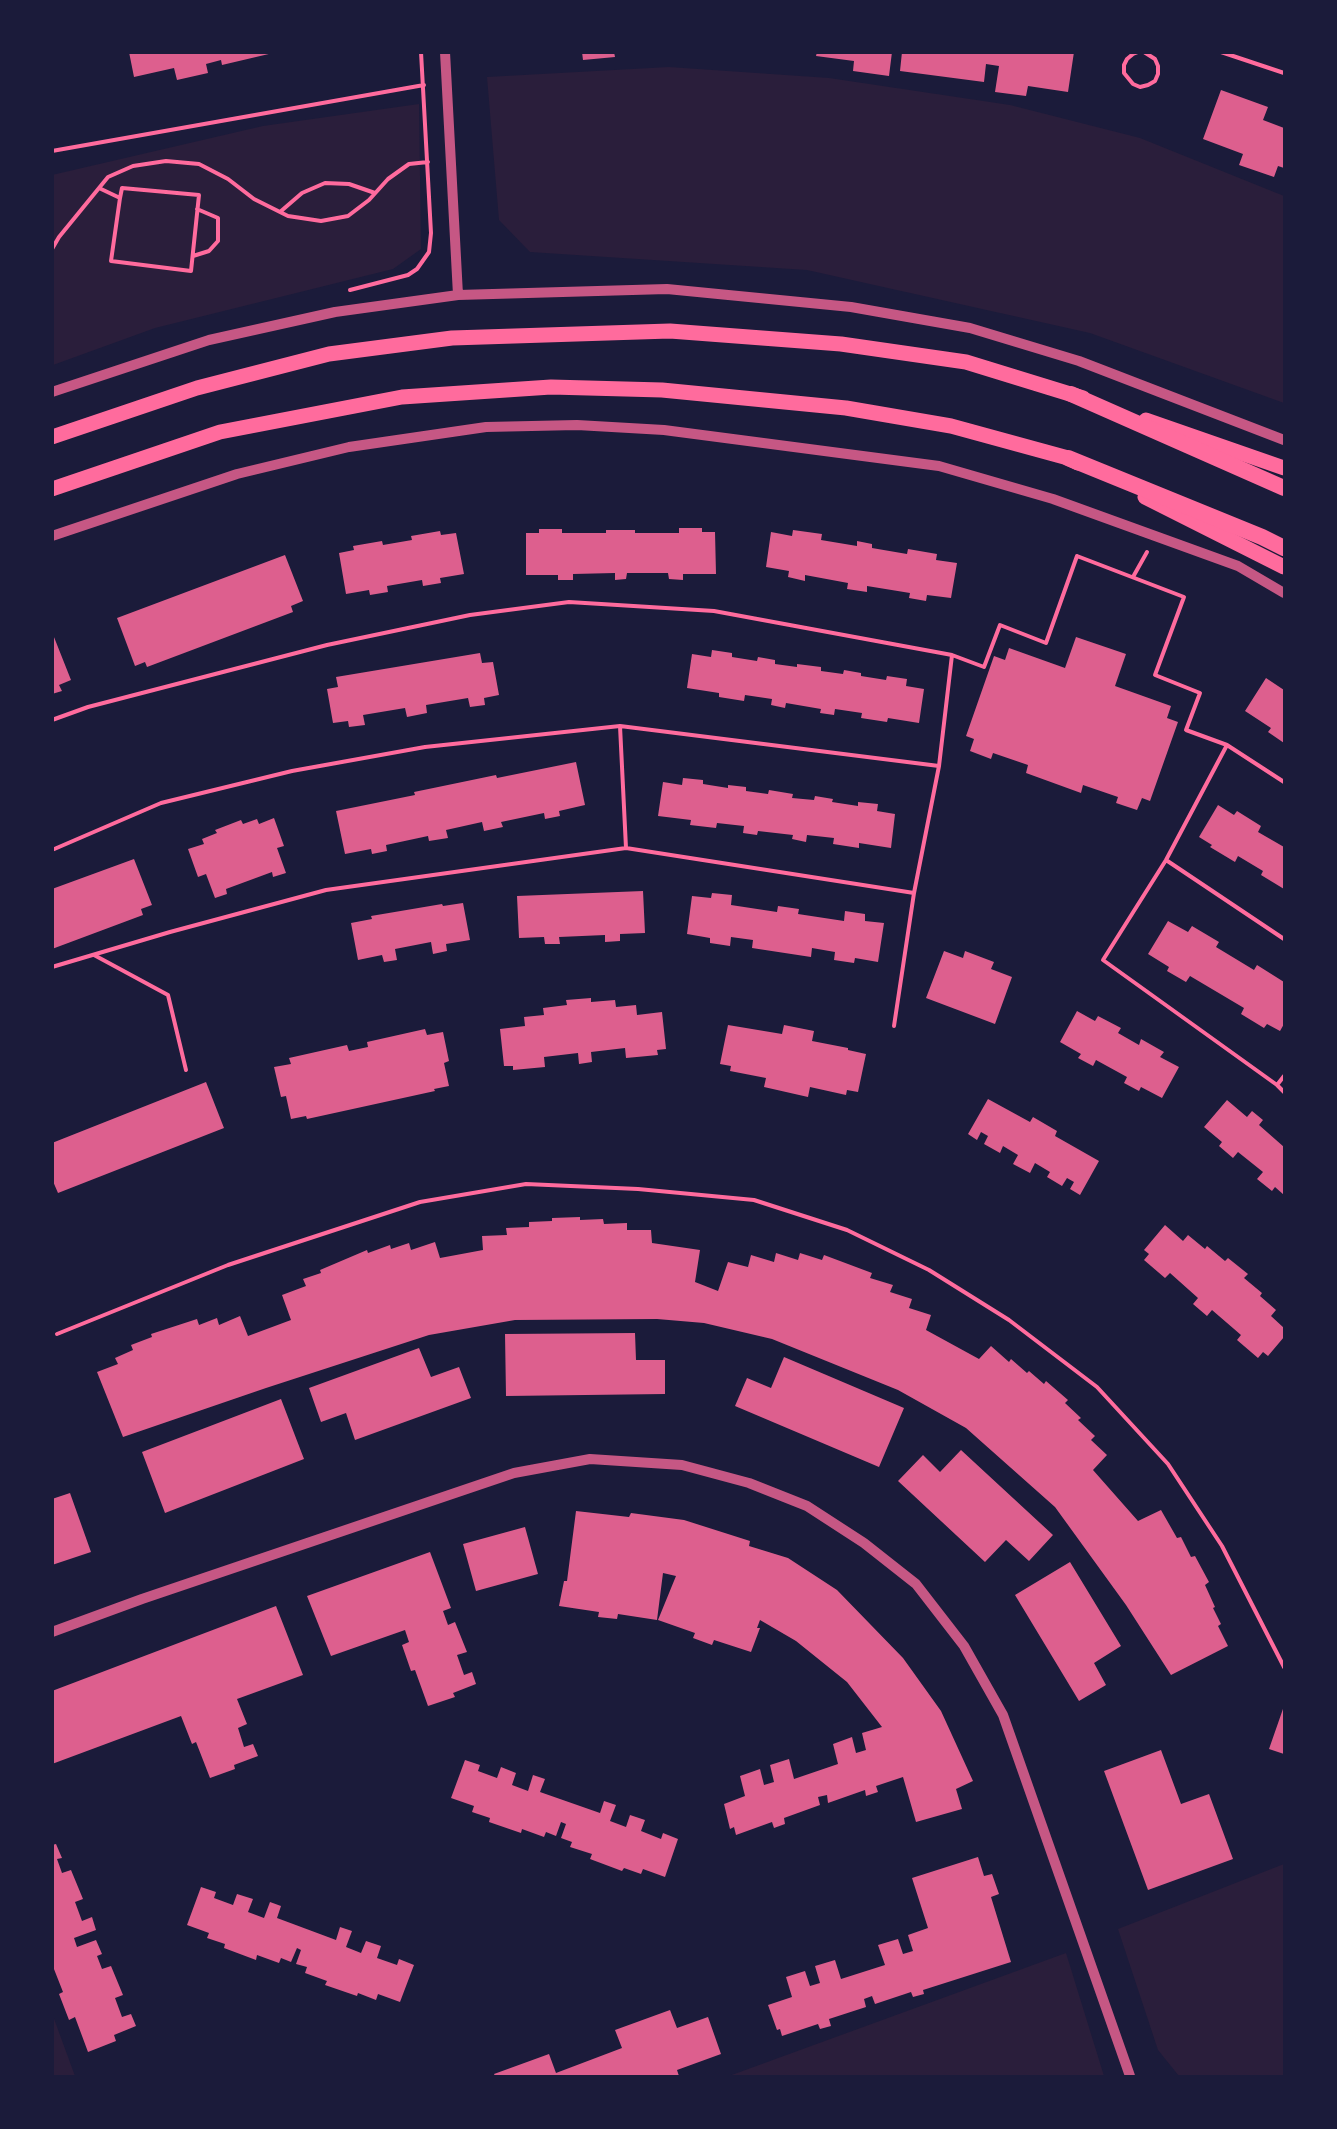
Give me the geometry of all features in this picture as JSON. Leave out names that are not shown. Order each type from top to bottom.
[{"type":"highway","points":[[1071,394],[1284,488]]},
{"type":"highway","points":[[1068,458],[1284,548]]},
{"type":"main road","points":[[52,437],[197,388],[329,354],[453,338],[670,331],[841,345],[966,362],[1071,394],[1284,468]]},
{"type":"main road","points":[[52,489],[220,432],[402,397],[551,387],[662,390],[846,408],[951,426],[1068,458],[1284,567]]},
{"type":"street","points":[[445,52],[459,295]]},
{"type":"street","points":[[52,392],[208,340],[335,312],[459,295],[667,289],[851,307],[959,326],[1079,361],[1284,440]]},
{"type":"street","points":[[52,536],[237,474],[349,447],[486,427],[577,425],[664,430],[939,466],[1053,499],[1238,566],[1284,593]]},
{"type":"street","points":[[52,1632],[514,1473],[590,1460],[682,1465],[749,1483],[807,1506],[864,1543],[916,1584],[964,1646],[1003,1715],[1130,2076]]},
{"type":"path","points":[[421,52],[431,233]]},
{"type":"path","points":[[1138,52],[1127,59],[1124,73],[1133,84],[1140,87],[1155,81],[1158,74],[1155,59],[1144,52]]},
{"type":"path","points":[[1221,52],[1284,73]]},
{"type":"path","points":[[52,151],[423,86],[447,75]]},
{"type":"path","points":[[52,249],[59,237],[108,177],[133,166],[166,161],[199,164],[228,179],[254,199],[288,216],[321,221],[348,216],[369,200],[388,179],[409,164],[428,162],[453,164]]},
{"type":"path","points":[[280,212],[302,193],[325,183],[349,184],[375,193]]},
{"type":"path","points":[[99,188],[120,198]]},
{"type":"path","points":[[122,188],[199,195],[191,271],[111,261],[120,198],[122,188]]},
{"type":"path","points":[[192,256],[209,251],[218,241],[218,218],[197,209]]},
{"type":"path","points":[[52,236],[59,237]]},
{"type":"path","points":[[1133,578],[1155,536]]},
{"type":"path","points":[[52,720],[88,707],[327,645],[470,615],[569,602],[714,611],[952,655],[984,667],[1000,625],[1046,643],[1077,556],[1184,597],[1155,675],[1200,693],[1186,730],[1227,745],[1284,782]]},
{"type":"path","points":[[894,1026],[915,893],[939,766],[952,655]]},
{"type":"path","points":[[52,850],[161,803],[292,771],[425,747],[620,726],[939,766]]},
{"type":"path","points":[[620,726],[626,848]]},
{"type":"path","points":[[1227,745],[1166,860],[1103,960],[1284,1092]]},
{"type":"path","points":[[52,967],[326,890],[626,848],[915,893]]},
{"type":"path","points":[[1166,860],[1284,939]]},
{"type":"path","points":[[93,955],[168,995],[186,1070]]},
{"type":"path","points":[[1277,1085],[1284,1076]]},
{"type":"path","points":[[57,1334],[228,1265],[420,1202],[526,1184],[638,1189],[754,1200],[847,1230],[929,1270],[1009,1320],[1097,1387],[1168,1464],[1222,1546],[1284,1667]]},
{"type":"shaded area","points":[[669,67],[829,78],[1010,105],[1140,138],[1284,196],[1284,403],[1090,333],[807,270],[530,252],[499,220],[487,77]]},
{"type":"shaded area","points":[[419,104],[421,249],[393,269],[155,328],[53,365],[52,175],[263,126]]},
{"type":"shaded area","points":[[1284,1864],[1284,2076],[1179,2076],[1158,2050],[1118,1929]]},
{"type":"shaded area","points":[[1066,1953],[1104,2076],[729,2076]]},
{"type":"shaded area","points":[[53,2016],[75,2076],[53,2076]]},
{"type":"building","points":[[129,52],[273,53],[222,65],[221,60],[206,64],[208,73],[177,80],[174,68],[134,77]]},
{"type":"building","points":[[582,52],[614,52],[615,57],[583,60]]},
{"type":"building","points":[[817,52],[892,52],[889,76],[853,71],[854,61],[816,56]]},
{"type":"building","points":[[902,52],[1074,52],[1068,92],[1028,86],[1026,96],[995,92],[999,66],[986,64],[984,82],[900,71]]},
{"type":"building","points":[[1221,90],[1268,107],[1263,120],[1284,128],[1284,168],[1278,166],[1274,177],[1239,165],[1243,154],[1203,139]]},
{"type":"building","points":[[679,528],[702,528],[702,532],[715,532],[716,574],[683,574],[683,580],[669,579],[668,573],[627,573],[626,579],[615,580],[615,573],[573,574],[573,580],[558,580],[558,575],[526,575],[526,533],[539,533],[539,529],[562,529],[562,533],[606,533],[606,530],[635,530],[635,533],[679,533]]},
{"type":"building","points":[[793,530],[822,534],[821,540],[857,546],[857,541],[872,544],[872,548],[907,554],[908,549],[937,554],[936,560],[957,563],[951,598],[927,595],[926,601],[909,598],[910,593],[867,586],[867,592],[847,589],[848,583],[805,575],[805,581],[788,577],[789,571],[766,567],[771,532],[792,536]]},
{"type":"building","points":[[440,531],[441,535],[456,533],[464,574],[440,578],[441,583],[423,586],[422,580],[387,586],[388,592],[370,595],[369,590],[346,594],[339,553],[354,550],[353,546],[382,541],[383,545],[412,540],[411,536]]},
{"type":"building","points":[[285,555],[303,601],[291,606],[293,612],[147,667],[145,662],[135,666],[117,618]]},
{"type":"building","points":[[52,632],[71,680],[59,685],[62,691],[52,694]]},
{"type":"building","points":[[1076,637],[1126,654],[1115,686],[1171,706],[1167,718],[1178,722],[1150,801],[1142,798],[1137,810],[1116,803],[1118,797],[1083,785],[1081,793],[1026,773],[1028,765],[993,753],[991,759],[970,751],[974,739],[966,736],[994,656],[1005,660],[1009,648],[1065,668]]},
{"type":"building","points":[[712,650],[732,653],[732,657],[757,661],[758,657],[775,660],[775,664],[821,667],[821,671],[843,674],[844,670],[861,673],[861,676],[886,680],[887,676],[907,679],[906,686],[924,689],[919,723],[888,718],[887,722],[861,718],[862,713],[835,709],[834,715],[820,713],[821,709],[786,703],[785,708],[771,705],[772,699],[745,695],[744,701],[719,697],[719,693],[687,688],[692,654],[711,657]]},
{"type":"building","points":[[480,653],[482,663],[493,662],[499,695],[484,698],[485,705],[470,707],[468,698],[426,705],[427,713],[407,717],[405,708],[363,715],[365,725],[349,727],[348,721],[333,723],[327,689],[338,687],[336,677]]},
{"type":"building","points":[[1266,678],[1284,690],[1284,743],[1268,732],[1271,728],[1245,711]]},
{"type":"building","points":[[576,762],[585,805],[559,811],[560,816],[545,819],[544,813],[501,822],[503,827],[484,831],[482,822],[446,830],[448,838],[429,841],[428,836],[386,845],[387,851],[372,854],[371,849],[345,854],[336,811],[496,775],[497,778]]},
{"type":"building","points":[[683,778],[703,780],[703,784],[728,788],[728,785],[746,787],[746,791],[768,794],[769,790],[793,794],[792,798],[814,800],[815,796],[833,799],[832,802],[858,806],[858,802],[878,804],[877,811],[895,814],[891,848],[859,843],[859,848],[833,844],[834,838],[807,835],[806,842],[792,839],[793,835],[758,831],[757,835],[743,833],[744,826],[717,823],[716,828],[690,825],[691,820],[658,816],[663,782],[682,785]]},
{"type":"building","points":[[1218,805],[1234,815],[1237,811],[1261,826],[1258,832],[1284,847],[1284,889],[1261,875],[1263,871],[1238,856],[1235,862],[1210,847],[1212,845],[1199,837]]},
{"type":"building","points":[[274,818],[284,846],[277,848],[286,873],[273,877],[272,872],[226,889],[227,894],[215,898],[206,874],[198,877],[188,849],[204,844],[202,839],[217,833],[215,830],[241,820],[243,824],[257,819],[259,824]]},
{"type":"building","points":[[134,859],[152,905],[141,909],[143,915],[52,949],[52,889]]},
{"type":"building","points":[[643,891],[645,933],[620,934],[620,941],[605,942],[605,935],[559,937],[560,944],[545,944],[544,937],[519,938],[517,896]]},
{"type":"building","points":[[712,893],[732,895],[731,905],[777,912],[778,906],[799,909],[798,914],[844,921],[845,911],[865,914],[865,921],[884,923],[878,962],[855,958],[854,963],[834,960],[835,952],[812,948],[811,957],[752,948],[753,940],[731,937],[730,946],[710,943],[710,938],[687,934],[692,896],[711,898]]},
{"type":"building","points":[[463,903],[470,940],[446,944],[447,951],[433,954],[431,942],[395,949],[397,960],[384,962],[382,955],[358,960],[351,923],[372,919],[371,916],[442,904],[443,906]]},
{"type":"building","points":[[1168,921],[1188,932],[1192,926],[1219,942],[1216,947],[1254,970],[1257,965],[1284,982],[1284,1024],[1280,1031],[1267,1024],[1264,1028],[1241,1014],[1244,1008],[1190,976],[1186,982],[1167,971],[1169,967],[1148,954]]},
{"type":"building","points":[[944,951],[963,958],[965,951],[994,962],[991,969],[1012,977],[995,1024],[926,998]]},
{"type":"building","points":[[591,998],[591,1002],[615,1000],[616,1007],[636,1005],[637,1015],[662,1012],[666,1049],[657,1050],[658,1055],[626,1058],[625,1048],[591,1052],[592,1062],[579,1064],[578,1053],[544,1057],[545,1067],[513,1070],[513,1066],[504,1066],[500,1029],[525,1026],[524,1017],[544,1015],[543,1008],[567,1005],[566,1000]]},
{"type":"building","points":[[1077,1011],[1095,1021],[1098,1016],[1121,1028],[1118,1033],[1139,1045],[1141,1039],[1164,1052],[1160,1057],[1179,1067],[1162,1098],[1141,1087],[1139,1091],[1124,1083],[1127,1077],[1096,1060],[1093,1066],[1078,1058],[1081,1054],[1060,1042]]},
{"type":"building","points":[[728,1025],[782,1034],[784,1025],[814,1031],[812,1041],[866,1054],[858,1092],[847,1090],[846,1095],[810,1087],[808,1097],[764,1087],[766,1078],[730,1071],[731,1066],[720,1064]]},
{"type":"building","points":[[425,1029],[427,1035],[443,1032],[449,1061],[444,1063],[449,1086],[307,1119],[306,1116],[291,1119],[286,1096],[281,1097],[274,1067],[291,1064],[289,1058],[347,1045],[349,1051],[368,1047],[367,1042]]},
{"type":"building","points":[[206,1082],[224,1128],[58,1193],[52,1179],[52,1143]]},
{"type":"building","points":[[988,1099],[1030,1122],[1033,1117],[1057,1131],[1055,1136],[1099,1161],[1080,1195],[1070,1189],[1074,1182],[1067,1178],[1062,1186],[1047,1177],[1050,1172],[1035,1163],[1030,1173],[1013,1164],[1018,1155],[1003,1146],[1000,1153],[984,1144],[988,1136],[981,1132],[977,1140],[968,1134]]},
{"type":"building","points":[[1227,1100],[1247,1117],[1252,1111],[1263,1120],[1259,1125],[1284,1147],[1284,1195],[1275,1187],[1272,1191],[1257,1179],[1263,1172],[1238,1152],[1233,1158],[1219,1146],[1222,1142],[1204,1127]]},
{"type":"building","points":[[580,1217],[580,1220],[603,1219],[604,1224],[627,1223],[627,1230],[651,1230],[652,1243],[700,1250],[695,1282],[718,1291],[728,1262],[748,1267],[751,1255],[774,1262],[776,1253],[798,1260],[800,1253],[822,1260],[824,1255],[872,1273],[870,1278],[893,1285],[890,1292],[912,1299],[909,1308],[931,1315],[926,1330],[979,1359],[991,1346],[1009,1362],[1011,1359],[1044,1384],[1046,1381],[1068,1400],[1065,1403],[1081,1418],[1078,1420],[1095,1436],[1091,1440],[1107,1455],[1093,1470],[1138,1521],[1161,1510],[1177,1538],[1181,1537],[1191,1557],[1195,1556],[1209,1582],[1205,1585],[1221,1624],[1218,1626],[1228,1646],[1171,1675],[1126,1605],[1055,1507],[966,1428],[898,1390],[772,1339],[704,1323],[657,1319],[515,1320],[429,1335],[123,1437],[97,1372],[118,1364],[115,1358],[133,1350],[131,1345],[152,1337],[151,1334],[197,1319],[199,1325],[217,1318],[219,1325],[240,1316],[248,1336],[291,1320],[282,1295],[306,1286],[303,1279],[321,1273],[320,1270],[367,1250],[368,1253],[390,1245],[391,1249],[409,1243],[411,1250],[435,1242],[440,1258],[483,1250],[482,1236],[507,1235],[506,1228],[529,1227],[529,1222],[552,1221],[552,1218]]},
{"type":"building","points":[[1165,1225],[1183,1241],[1188,1235],[1205,1249],[1207,1246],[1225,1261],[1228,1258],[1248,1274],[1244,1278],[1262,1293],[1260,1296],[1276,1310],[1271,1316],[1284,1328],[1284,1337],[1268,1356],[1263,1352],[1258,1358],[1237,1340],[1241,1335],[1212,1310],[1207,1316],[1193,1304],[1198,1298],[1170,1273],[1165,1278],[1144,1260],[1149,1254],[1144,1250]]},
{"type":"building","points":[[635,1333],[636,1360],[665,1360],[665,1394],[506,1396],[505,1334]]},
{"type":"building","points":[[419,1348],[431,1377],[459,1367],[471,1398],[355,1440],[346,1413],[321,1422],[309,1388]]},
{"type":"building","points":[[784,1357],[904,1408],[879,1467],[735,1406],[747,1378],[771,1388]]},
{"type":"building","points":[[281,1399],[304,1459],[165,1513],[142,1452]]},
{"type":"building","points":[[961,1450],[1053,1535],[1029,1561],[1006,1540],[985,1562],[898,1481],[923,1455],[940,1472]]},
{"type":"building","points":[[70,1493],[91,1552],[52,1565],[52,1499]]},
{"type":"building","points":[[576,1511],[629,1517],[631,1513],[684,1520],[750,1541],[749,1546],[788,1558],[837,1590],[903,1658],[941,1711],[973,1781],[956,1789],[962,1809],[916,1822],[903,1777],[876,1786],[878,1792],[866,1796],[865,1790],[828,1803],[827,1795],[818,1797],[820,1805],[784,1818],[785,1824],[774,1828],[772,1822],[736,1835],[734,1827],[730,1829],[724,1804],[745,1796],[740,1776],[760,1769],[764,1785],[774,1782],[770,1765],[789,1759],[794,1779],[838,1764],[833,1744],[852,1737],[856,1753],[866,1750],[862,1733],[882,1727],[847,1682],[796,1641],[760,1620],[757,1628],[760,1628],[751,1652],[714,1640],[712,1645],[693,1638],[695,1633],[658,1620],[676,1576],[663,1573],[657,1620],[618,1614],[617,1619],[598,1617],[599,1612],[559,1606],[564,1581],[567,1581]]},
{"type":"building","points":[[525,1527],[538,1574],[476,1591],[463,1544]]},
{"type":"building","points":[[430,1552],[451,1608],[443,1611],[448,1625],[455,1622],[467,1652],[457,1655],[464,1675],[472,1672],[476,1684],[453,1693],[455,1697],[428,1706],[415,1670],[411,1671],[402,1645],[409,1642],[405,1630],[331,1656],[307,1596]]},
{"type":"building","points":[[1070,1562],[1121,1646],[1094,1663],[1106,1685],[1079,1701],[1015,1595]]},
{"type":"building","points":[[276,1606],[303,1675],[237,1699],[247,1724],[238,1728],[244,1747],[253,1744],[258,1756],[234,1765],[235,1769],[210,1778],[196,1742],[192,1744],[181,1716],[52,1764],[52,1691]]},
{"type":"building","points":[[1284,1706],[1284,1754],[1269,1749]]},
{"type":"building","points":[[1161,1750],[1181,1804],[1209,1794],[1233,1859],[1148,1890],[1104,1771]]},
{"type":"building","points":[[465,1760],[480,1765],[478,1771],[497,1778],[501,1767],[516,1773],[512,1785],[528,1791],[533,1775],[545,1779],[540,1792],[600,1813],[604,1801],[616,1805],[610,1821],[626,1827],[630,1815],[645,1820],[641,1831],[661,1839],[663,1833],[678,1839],[665,1877],[643,1869],[641,1874],[624,1868],[622,1871],[590,1859],[592,1854],[570,1847],[572,1842],[561,1838],[566,1824],[561,1822],[556,1836],[546,1832],[544,1837],[522,1829],[521,1833],[489,1822],[490,1818],[472,1812],[474,1806],[451,1798]]},
{"type":"building","points":[[56,1844],[62,1858],[57,1859],[62,1873],[71,1870],[83,1899],[75,1902],[82,1921],[92,1917],[96,1930],[74,1938],[77,1947],[96,1940],[102,1954],[97,1956],[102,1969],[111,1966],[123,1995],[115,1998],[122,2017],[131,2014],[136,2026],[114,2035],[116,2041],[88,2052],[75,2017],[69,2020],[59,1994],[63,1992],[52,1964],[52,1845]]},
{"type":"building","points":[[978,1857],[984,1876],[992,1874],[999,1894],[991,1897],[1011,1962],[923,1990],[924,1994],[913,1997],[911,1992],[875,2004],[872,1996],[864,1999],[866,2007],[829,2019],[831,2026],[820,2029],[818,2024],[782,2036],[780,2029],[777,2030],[768,2005],[792,1997],[786,1977],[805,1971],[810,1986],[820,1983],[815,1966],[835,1960],[841,1979],[885,1965],[878,1945],[898,1939],[903,1954],[913,1951],[908,1935],[928,1928],[912,1878]]},
{"type":"building","points":[[201,1887],[216,1892],[214,1898],[233,1905],[237,1894],[253,1899],[248,1912],[264,1918],[270,1902],[281,1906],[277,1918],[336,1940],[340,1927],[352,1931],[346,1947],[361,1953],[366,1941],[381,1946],[377,1958],[397,1965],[399,1959],[414,1965],[400,2002],[378,1994],[376,2000],[358,1993],[357,1996],[325,1985],[327,1981],[305,1973],[307,1967],[296,1964],[301,1950],[297,1948],[291,1962],[281,1958],[279,1963],[257,1955],[256,1960],[224,1948],[225,1944],[207,1938],[209,1933],[187,1925]]},
{"type":"building","points":[[670,2010],[677,2028],[708,2017],[721,2054],[677,2070],[679,2076],[495,2076],[494,2074],[549,2054],[556,2073],[622,2048],[615,2030]]}]
